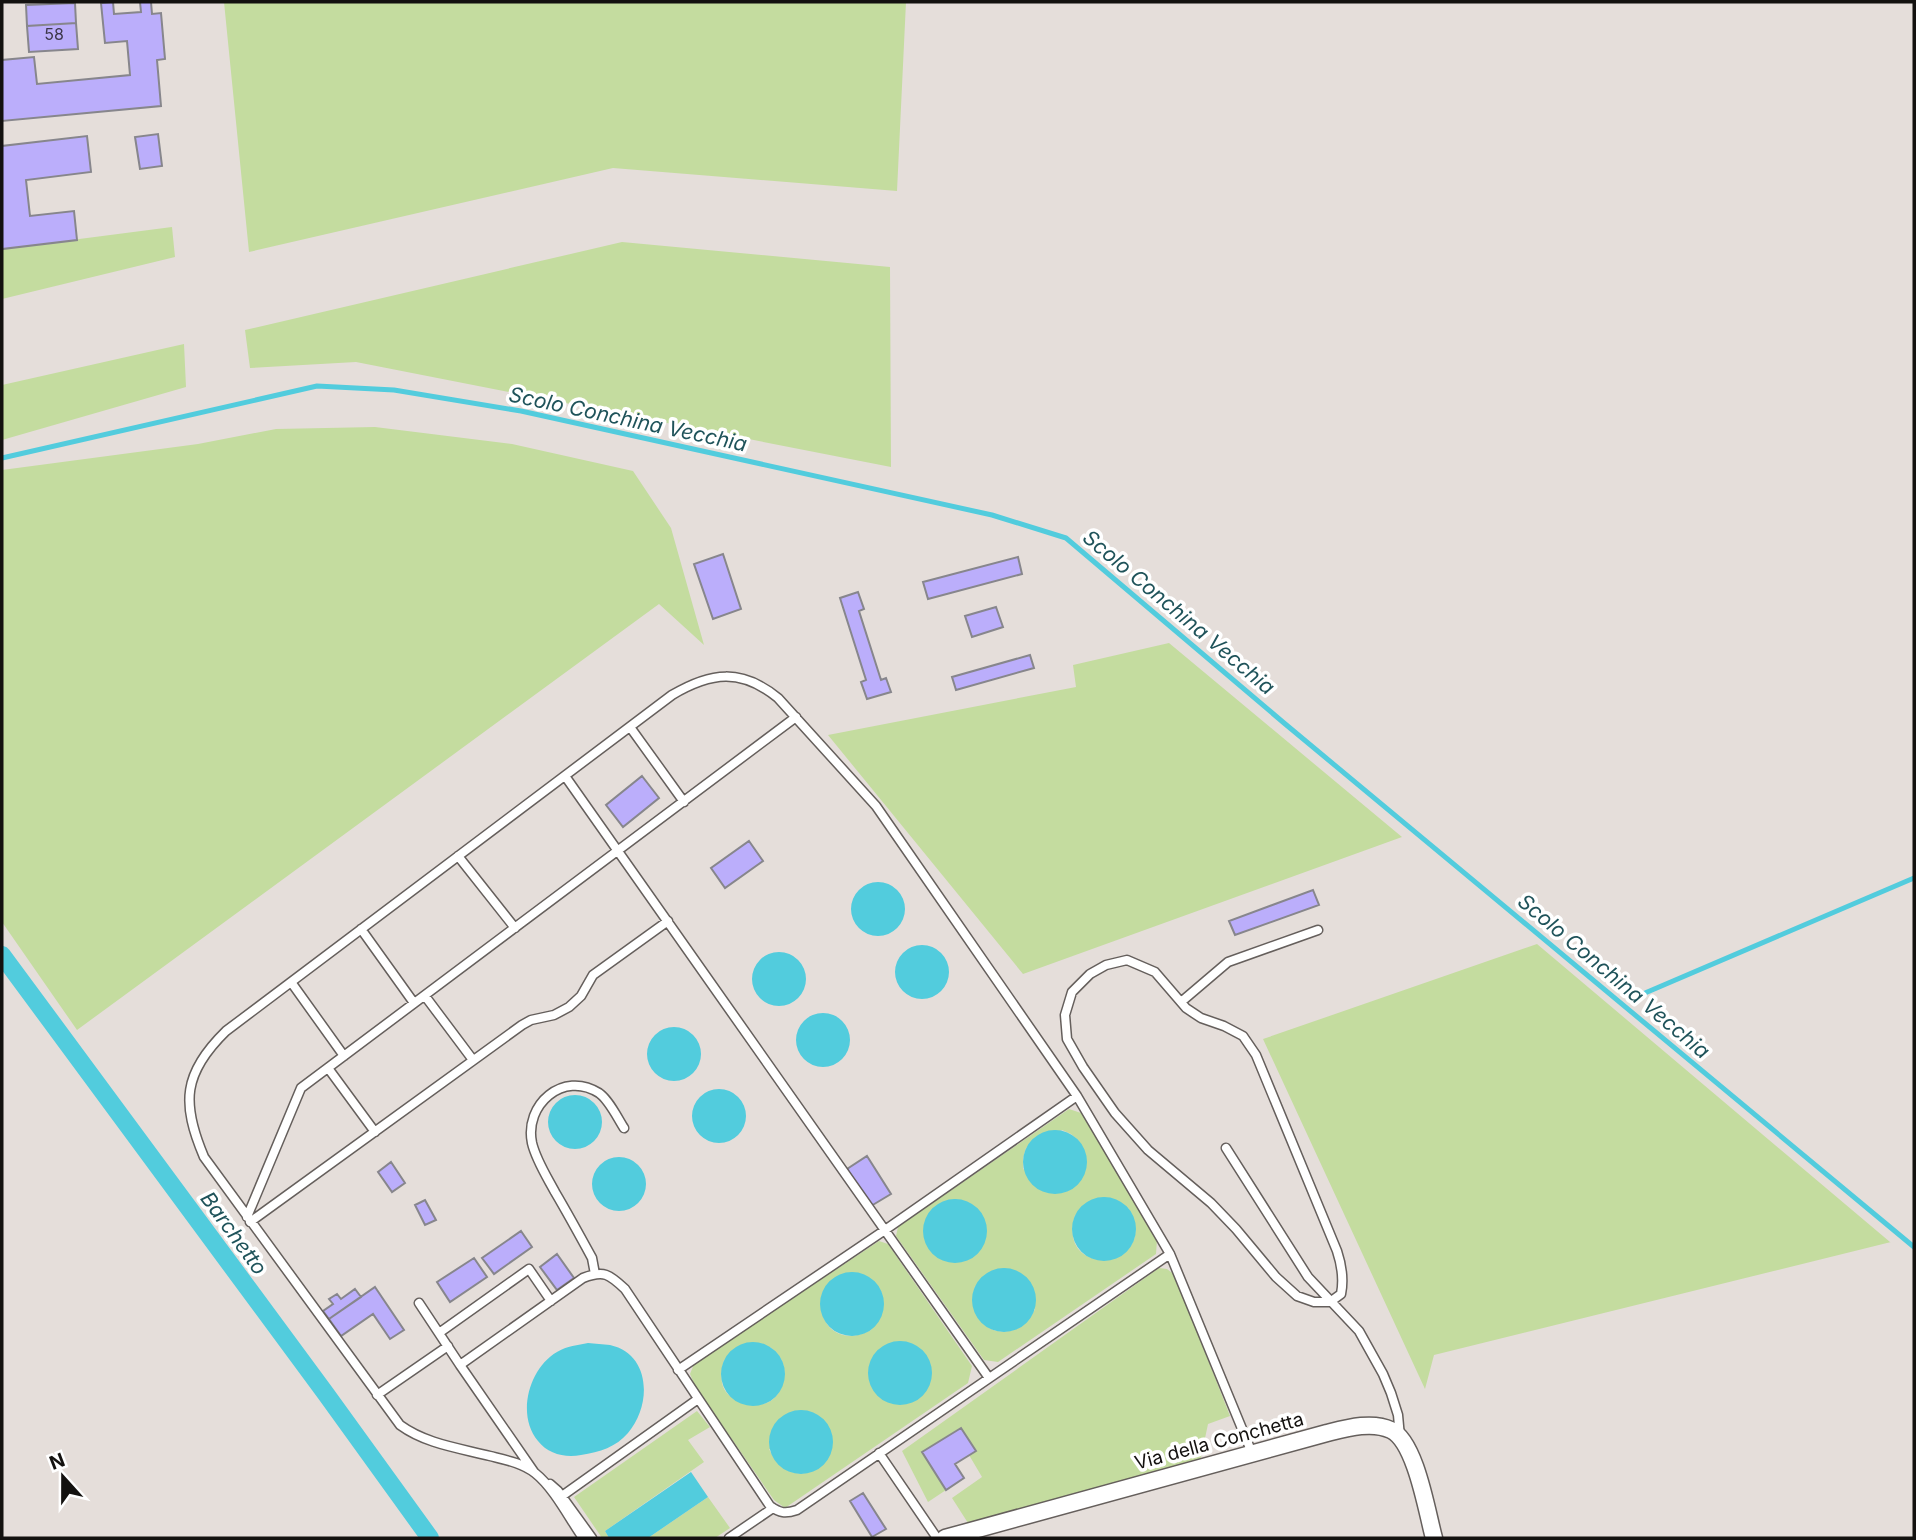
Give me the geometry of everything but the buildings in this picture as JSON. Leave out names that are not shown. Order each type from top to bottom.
[{"type":"street","name":"Via della Conchetta","points":[[945,1538],[1354,1427],[1376,1426],[1393,1431],[1400,1437]]},
{"type":"street","points":[[1400,1437],[1410,1452],[1434,1538]]},
{"type":"lane","points":[[592,1538],[562,1496],[536,1474],[517,1463],[428,1440],[400,1425],[204,1157],[189,1117],[189,1099],[200,1060],[226,1031],[672,695],[696,681],[728,676],[743,678],[767,689],[796,717],[876,806],[1051,1056],[1170,1254],[1252,1453]]},
{"type":"lane","points":[[249,1219],[302,1088],[796,717]]},
{"type":"lane","points":[[630,727],[684,802]]},
{"type":"lane","points":[[565,776],[989,1378]]},
{"type":"lane","points":[[458,856],[515,928]]},
{"type":"lane","points":[[249,1219],[531,1020],[554,1015],[569,1007],[581,996],[593,975],[668,921]]},
{"type":"lane","points":[[361,929],[414,1003]]},
{"type":"lane","points":[[1181,1002],[1228,962],[1318,930]]},
{"type":"lane","points":[[1128,960],[1155,972],[1186,1008],[1200,1018],[1243,1036],[1256,1055],[1337,1251],[1343,1283],[1341,1294],[1329,1302],[1314,1302],[1297,1296],[1276,1277],[1236,1228],[1211,1203],[1148,1150],[1115,1113],[1083,1068],[1067,1039],[1065,1015],[1072,992],[1090,974],[1105,965],[1128,960]]},
{"type":"lane","points":[[291,982],[344,1056]]},
{"type":"lane","points":[[425,996],[473,1060]]},
{"type":"lane","points":[[328,1068],[375,1132]]},
{"type":"lane","points":[[595,1273],[592,1258],[544,1172],[532,1143],[533,1118],[546,1096],[566,1085],[586,1087],[602,1095],[624,1128]]},
{"type":"lane","points":[[678,1370],[1077,1096]]},
{"type":"lane","points":[[1226,1148],[1308,1277],[1359,1331],[1391,1393],[1398,1415],[1400,1437]]},
{"type":"lane","points":[[460,1365],[583,1278],[595,1273],[605,1274],[625,1289],[773,1508],[787,1513],[797,1510],[1170,1254]]},
{"type":"lane","points":[[439,1333],[529,1269],[551,1301]]},
{"type":"lane","points":[[419,1303],[583,1538]]},
{"type":"lane","points":[[377,1395],[448,1346]]},
{"type":"lane","points":[[562,1496],[698,1399]]},
{"type":"lane","points":[[880,1453],[937,1538]]},
{"type":"lane","points":[[729,1538],[773,1508]]},
{"type":"green space","points":[[224,2],[906,2],[897,191],[613,168],[249,252]]},
{"type":"green space","points":[[172,227],[175,257],[2,299],[2,249]]},
{"type":"green space","points":[[622,242],[890,267],[891,467],[356,362],[250,368],[245,330]]},
{"type":"green space","points":[[184,344],[186,387],[2,440],[2,385]]},
{"type":"green space","points":[[375,427],[512,444],[633,471],[671,528],[704,645],[659,604],[77,1030],[2,922],[2,470],[198,444],[276,429]]},
{"type":"green space","points":[[1169,643],[1402,837],[1023,974],[828,735],[1076,687],[1073,665]]},
{"type":"green space","points":[[1537,944],[1891,1242],[1434,1355],[1425,1389],[1263,1039]]},
{"type":"green space","points":[[1069,1109],[1084,1114],[1157,1240],[1156,1254],[998,1362],[984,1360],[896,1236],[898,1227]],"holes":[[[1062,1130],[1079,1141],[1081,1180],[1065,1192],[1023,1169],[1026,1148]],[[1128,1208],[1135,1228],[1132,1244],[1122,1254],[1108,1259],[1092,1258],[1080,1251],[1073,1237],[1075,1215]],[[975,1286],[1035,1309],[1026,1322],[1005,1332],[993,1330],[984,1324],[973,1302]]]},
{"type":"green space","points":[[879,1241],[888,1244],[972,1366],[968,1383],[785,1508],[774,1500],[695,1386],[690,1374],[694,1364]],"holes":[[[868,1277],[882,1293],[871,1330],[860,1335],[840,1334],[832,1329],[822,1313],[823,1291]],[[770,1347],[780,1356],[783,1364],[781,1388],[773,1399],[762,1404],[738,1400],[724,1388],[724,1360]],[[769,1449],[827,1460],[811,1471],[795,1473],[787,1470]]]},
{"type":"green space","points":[[1159,1268],[1167,1269],[1175,1275],[1230,1416],[1208,1424],[1200,1462],[968,1523],[952,1498],[982,1477],[969,1455],[975,1450],[960,1428],[922,1452],[946,1490],[928,1502],[902,1451]]},
{"type":"green space","points":[[697,1411],[710,1427],[688,1440],[704,1462],[605,1531],[609,1538],[602,1538],[574,1497]]},
{"type":"green space","points":[[708,1497],[730,1528],[715,1538],[648,1538]]},
{"type":"water","points":[[883,882],[893,886],[901,894],[905,909],[901,924],[893,932],[873,936],[863,932],[855,924],[851,904],[855,894],[863,886]]},
{"type":"water","points":[[927,945],[937,949],[945,957],[949,972],[945,987],[937,995],[917,999],[907,995],[899,987],[895,967],[899,957],[907,949]]},
{"type":"water","points":[[784,952],[794,956],[802,964],[806,979],[802,994],[794,1002],[774,1006],[764,1002],[756,994],[752,974],[756,964],[764,956]]},
{"type":"water","points":[[828,1013],[838,1017],[846,1025],[850,1040],[846,1055],[838,1063],[818,1067],[808,1063],[800,1055],[796,1035],[800,1025],[808,1017]]},
{"type":"water","points":[[679,1027],[689,1031],[697,1039],[701,1054],[697,1069],[689,1077],[669,1081],[659,1077],[651,1069],[647,1049],[651,1039],[659,1031]]},
{"type":"water","points":[[724,1089],[734,1093],[742,1101],[746,1116],[742,1131],[734,1139],[714,1143],[704,1139],[696,1131],[692,1111],[696,1101],[704,1093]]},
{"type":"water","points":[[580,1095],[590,1099],[598,1107],[602,1122],[598,1137],[590,1145],[570,1149],[560,1145],[552,1137],[548,1117],[552,1107],[560,1099]]},
{"type":"water","points":[[1055,1130],[1078,1139],[1087,1162],[1078,1185],[1055,1194],[1032,1185],[1023,1162],[1032,1139]]},
{"type":"water","points":[[624,1157],[634,1161],[642,1169],[646,1184],[642,1199],[634,1207],[614,1211],[604,1207],[596,1199],[592,1179],[596,1169],[604,1161]]},
{"type":"water","points":[[1104,1197],[1127,1206],[1136,1229],[1127,1252],[1104,1261],[1081,1252],[1072,1229],[1081,1206]]},
{"type":"water","points":[[955,1199],[978,1208],[987,1231],[978,1254],[955,1263],[932,1254],[923,1231],[932,1208]]},
{"type":"water","points":[[1004,1268],[1027,1277],[1036,1300],[1027,1323],[1004,1332],[981,1323],[972,1300],[981,1277]]},
{"type":"water","points":[[852,1272],[875,1281],[884,1304],[875,1327],[852,1336],[829,1327],[820,1304],[829,1281]]},
{"type":"water","points":[[900,1341],[923,1350],[932,1373],[923,1396],[900,1405],[877,1396],[868,1373],[877,1350]]},
{"type":"water","points":[[753,1342],[776,1351],[785,1374],[776,1397],[753,1406],[730,1397],[721,1374],[730,1351]]},
{"type":"water","points":[[588,1343],[610,1345],[624,1350],[633,1359],[640,1369],[643,1382],[641,1409],[628,1433],[613,1445],[581,1455],[557,1454],[542,1445],[531,1430],[527,1406],[529,1393],[533,1380],[547,1359],[565,1348]]},
{"type":"water","points":[[801,1410],[824,1419],[833,1442],[824,1465],[801,1474],[778,1465],[769,1442],[778,1419]]},
{"type":"water","points":[[691,1472],[708,1497],[648,1538],[609,1538],[605,1531]]},
{"type":"waterway","name":"Scolo Conchina Vecchia","points":[[2,458],[317,386],[394,390],[521,411],[992,515],[1066,538],[1914,1247]]},
{"type":"waterway","points":[[1645,993],[1914,878]]},
{"type":"waterway","name":"Barchetto","points":[[2,955],[430,1538]]}]
